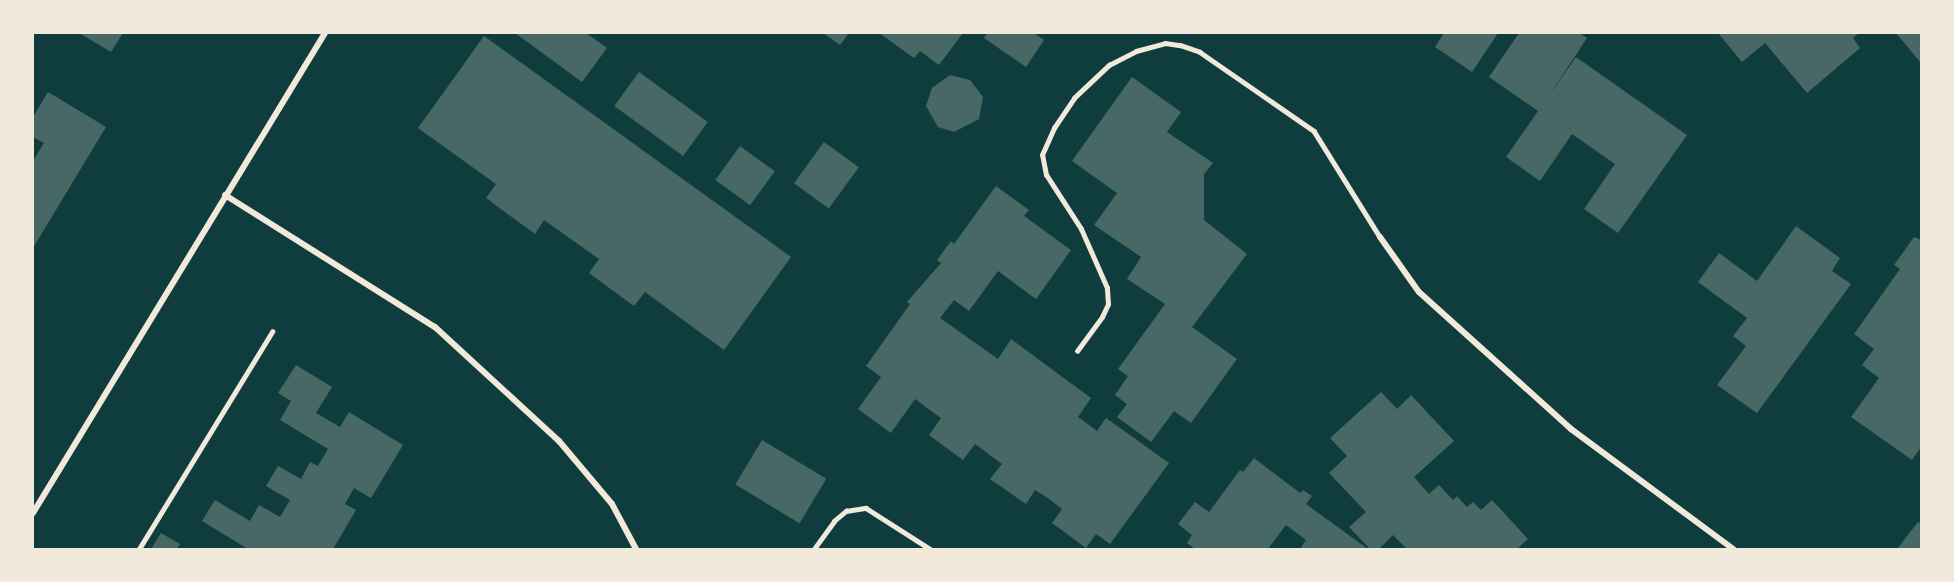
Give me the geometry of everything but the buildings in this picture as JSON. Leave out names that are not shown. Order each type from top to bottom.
[{"type":"street","points":[[33,513],[325,33]]},
{"type":"street","points":[[225,195],[435,327],[559,441],[612,504],[636,549]]},
{"type":"street","points":[[1380,237],[1419,292],[1571,429],[1733,549]]},
{"type":"lane","points":[[1077,351],[1102,317],[1108,304],[1107,288],[1081,229],[1046,176],[1042,155],[1054,128],[1074,98],[1091,79],[1109,65],[1136,51],[1165,43],[1200,52],[1314,131],[1380,237]]},
{"type":"lane","points":[[139,549],[272,332]]},
{"type":"lane","points":[[814,549],[834,521],[846,512],[866,508],[930,549]]}]
